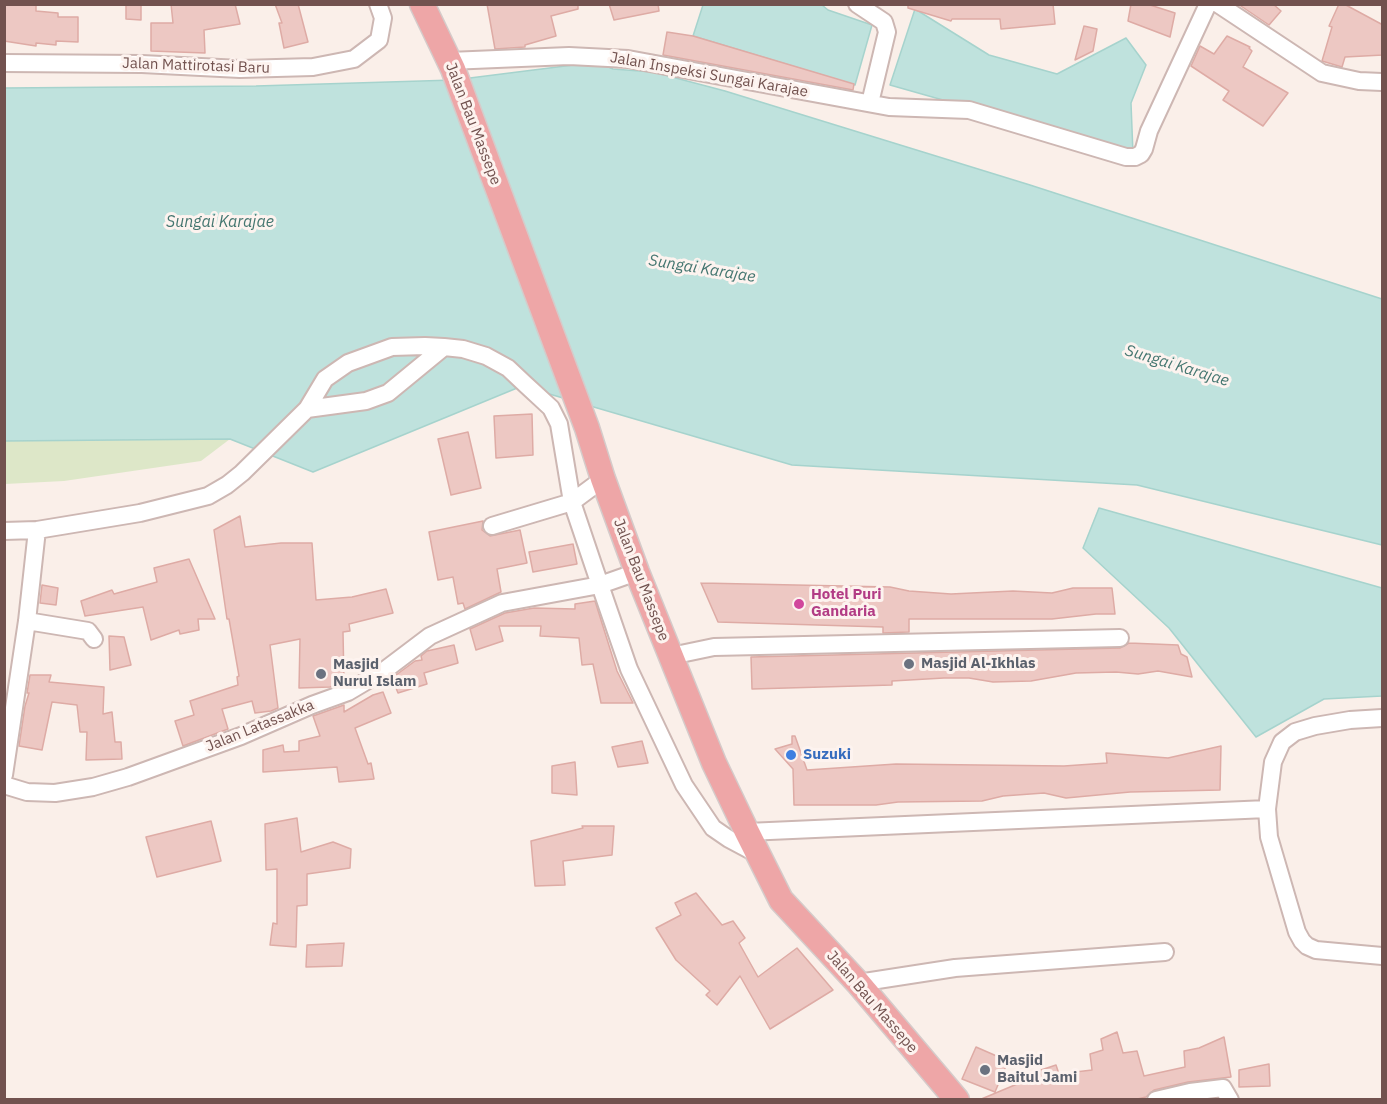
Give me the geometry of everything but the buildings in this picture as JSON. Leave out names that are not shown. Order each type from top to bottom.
[{"type":"highway","name":"Jalan Bau Massepe","points":[[422,4],[451,65],[587,428],[637,572],[714,763],[747,832],[781,900],[858,983],[957,1100]]},
{"type":"street","name":"Jalan Mattirotasi Baru","points":[[4,63],[142,64],[240,69],[313,68],[354,59],[379,40],[383,18],[378,4]]},
{"type":"street","points":[[857,4],[884,22],[887,32],[870,103]]},
{"type":"street","name":"Jalan Inspeksi Sungai Karajae","points":[[451,65],[569,56],[628,59],[889,106],[969,110],[1126,158],[1136,158],[1144,149],[1149,130],[1208,4]]},
{"type":"street","points":[[1218,4],[1322,73],[1359,81],[1383,82]]},
{"type":"street","points":[[4,531],[37,530],[140,513],[208,496],[242,473],[307,409],[325,379],[348,363],[392,347],[444,347],[486,356],[508,368],[551,408],[559,424],[572,502],[629,669],[684,785],[713,828],[759,855]]},
{"type":"street","points":[[307,409],[366,401],[388,393],[444,347]]},
{"type":"street","points":[[492,526],[572,502],[603,479]]},
{"type":"street","points":[[4,775],[27,621],[37,530]]},
{"type":"street","name":"Jalan Latassakka","points":[[4,785],[27,792],[55,793],[93,787],[128,777],[241,736],[348,692],[386,670],[430,636],[502,603],[600,585],[637,572]]},
{"type":"street","points":[[27,621],[88,631],[94,639]]},
{"type":"street","points":[[671,656],[708,648],[1120,638]]},
{"type":"street","points":[[1383,718],[1350,720],[1315,726],[1295,732],[1288,737],[1282,742],[1273,762],[1267,809],[1269,837],[1297,932],[1302,941],[1316,950],[1383,956]]},
{"type":"street","points":[[747,832],[1267,809]]},
{"type":"street","points":[[858,983],[955,968],[1165,951]]},
{"type":"street","points":[[1156,1100],[1199,1090],[1223,1088],[1230,1100]]},
{"type":"green space","points":[[230,439],[201,461],[64,481],[5,484],[5,441]]},
{"type":"water","points":[[703,5],[822,5],[828,10],[872,25],[855,85],[693,36]]},
{"type":"water","points":[[915,9],[989,55],[1057,74],[1126,38],[1146,65],[1131,103],[1133,154],[890,85]]},
{"type":"water","name":"Sungai Karajae","points":[[597,62],[613,69],[653,72],[725,91],[1030,185],[1382,299],[1382,545],[1137,485],[792,465],[522,386],[313,472],[230,439],[5,441],[4,88],[256,86],[454,80]]},
{"type":"water","points":[[1099,508],[1382,588],[1382,696],[1324,699],[1256,737],[1169,628],[1083,548]]},
{"type":"place","name":"Hotel Puri Gandaria","points":[[799,604]]},
{"type":"place","name":"Masjid Al-Ikhlas","points":[[909,664]]},
{"type":"place","name":"Masjid Nurul Islam","points":[[321,674]]},
{"type":"place","name":"Suzuki","points":[[791,755]]},
{"type":"place","name":"Masjid Baitul Jami","points":[[985,1070]]}]
